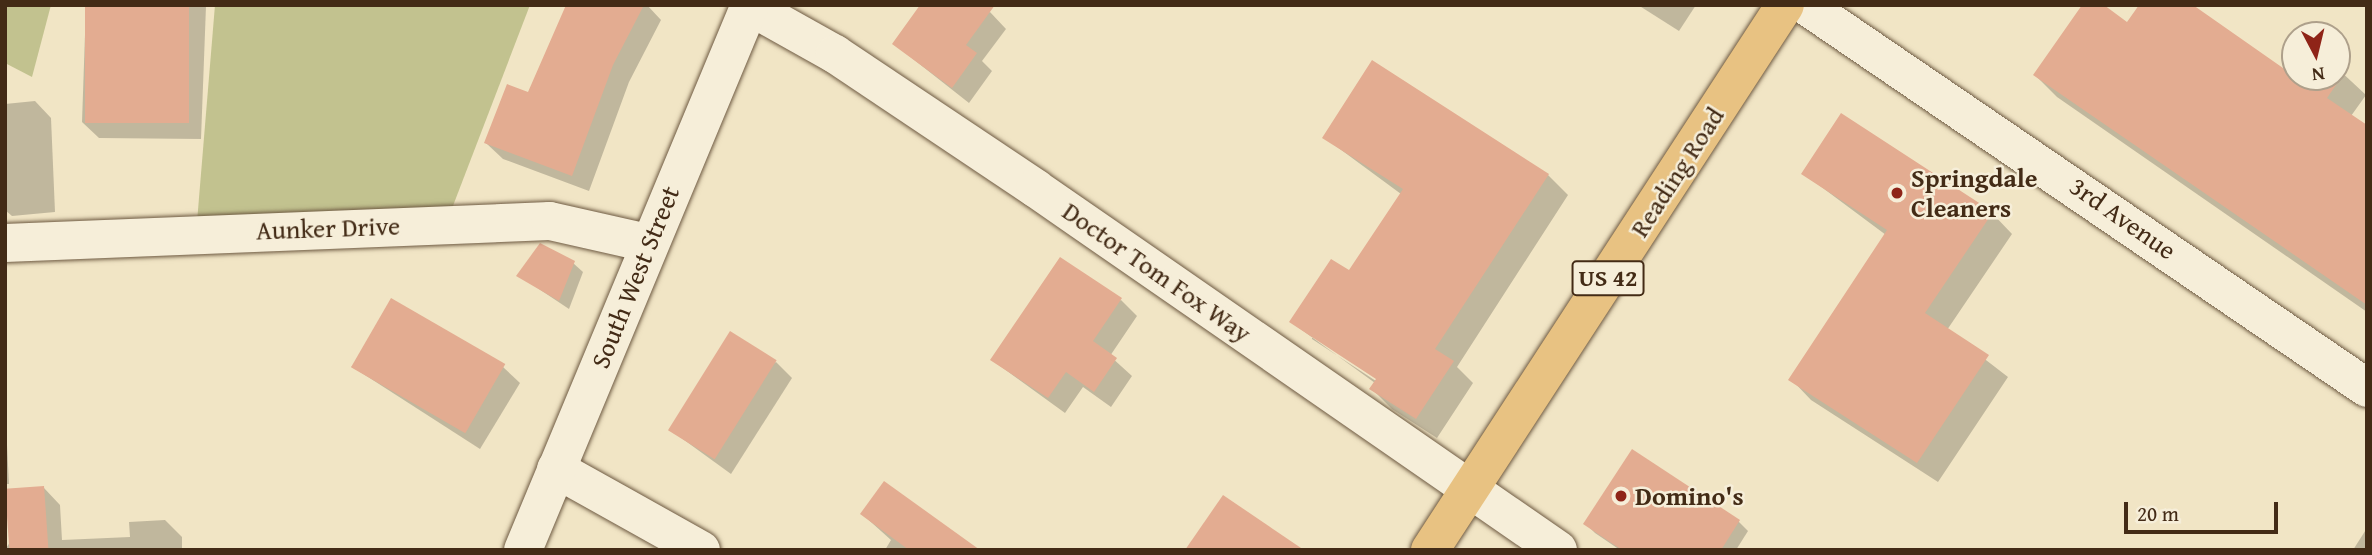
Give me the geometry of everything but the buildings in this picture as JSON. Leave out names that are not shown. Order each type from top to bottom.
[{"type":"main road","name":"Reading Road","points":[[1430,550],[1785,5]]},
{"type":"street","name":"3rd Avenue","points":[[1805,5],[2367,388]]},
{"type":"street","name":"Doctor Tom Fox Way","points":[[750,6],[902,99],[1558,550]]},
{"type":"street","name":"South West Street","points":[[523,550],[648,243],[750,6]]},
{"type":"street","name":"Aunker Drive","points":[[5,243],[550,221],[648,243]]},
{"type":"street","points":[[556,469],[701,550]]},
{"type":"green space","points":[[5,5],[51,5],[32,77],[5,63]]},
{"type":"green space","points":[[215,5],[530,5],[446,224],[196,234]]},
{"type":"place","name":"Springdale Cleaners","points":[[1897,193]]},
{"type":"place","name":"Domino's","points":[[1621,496]]}]
